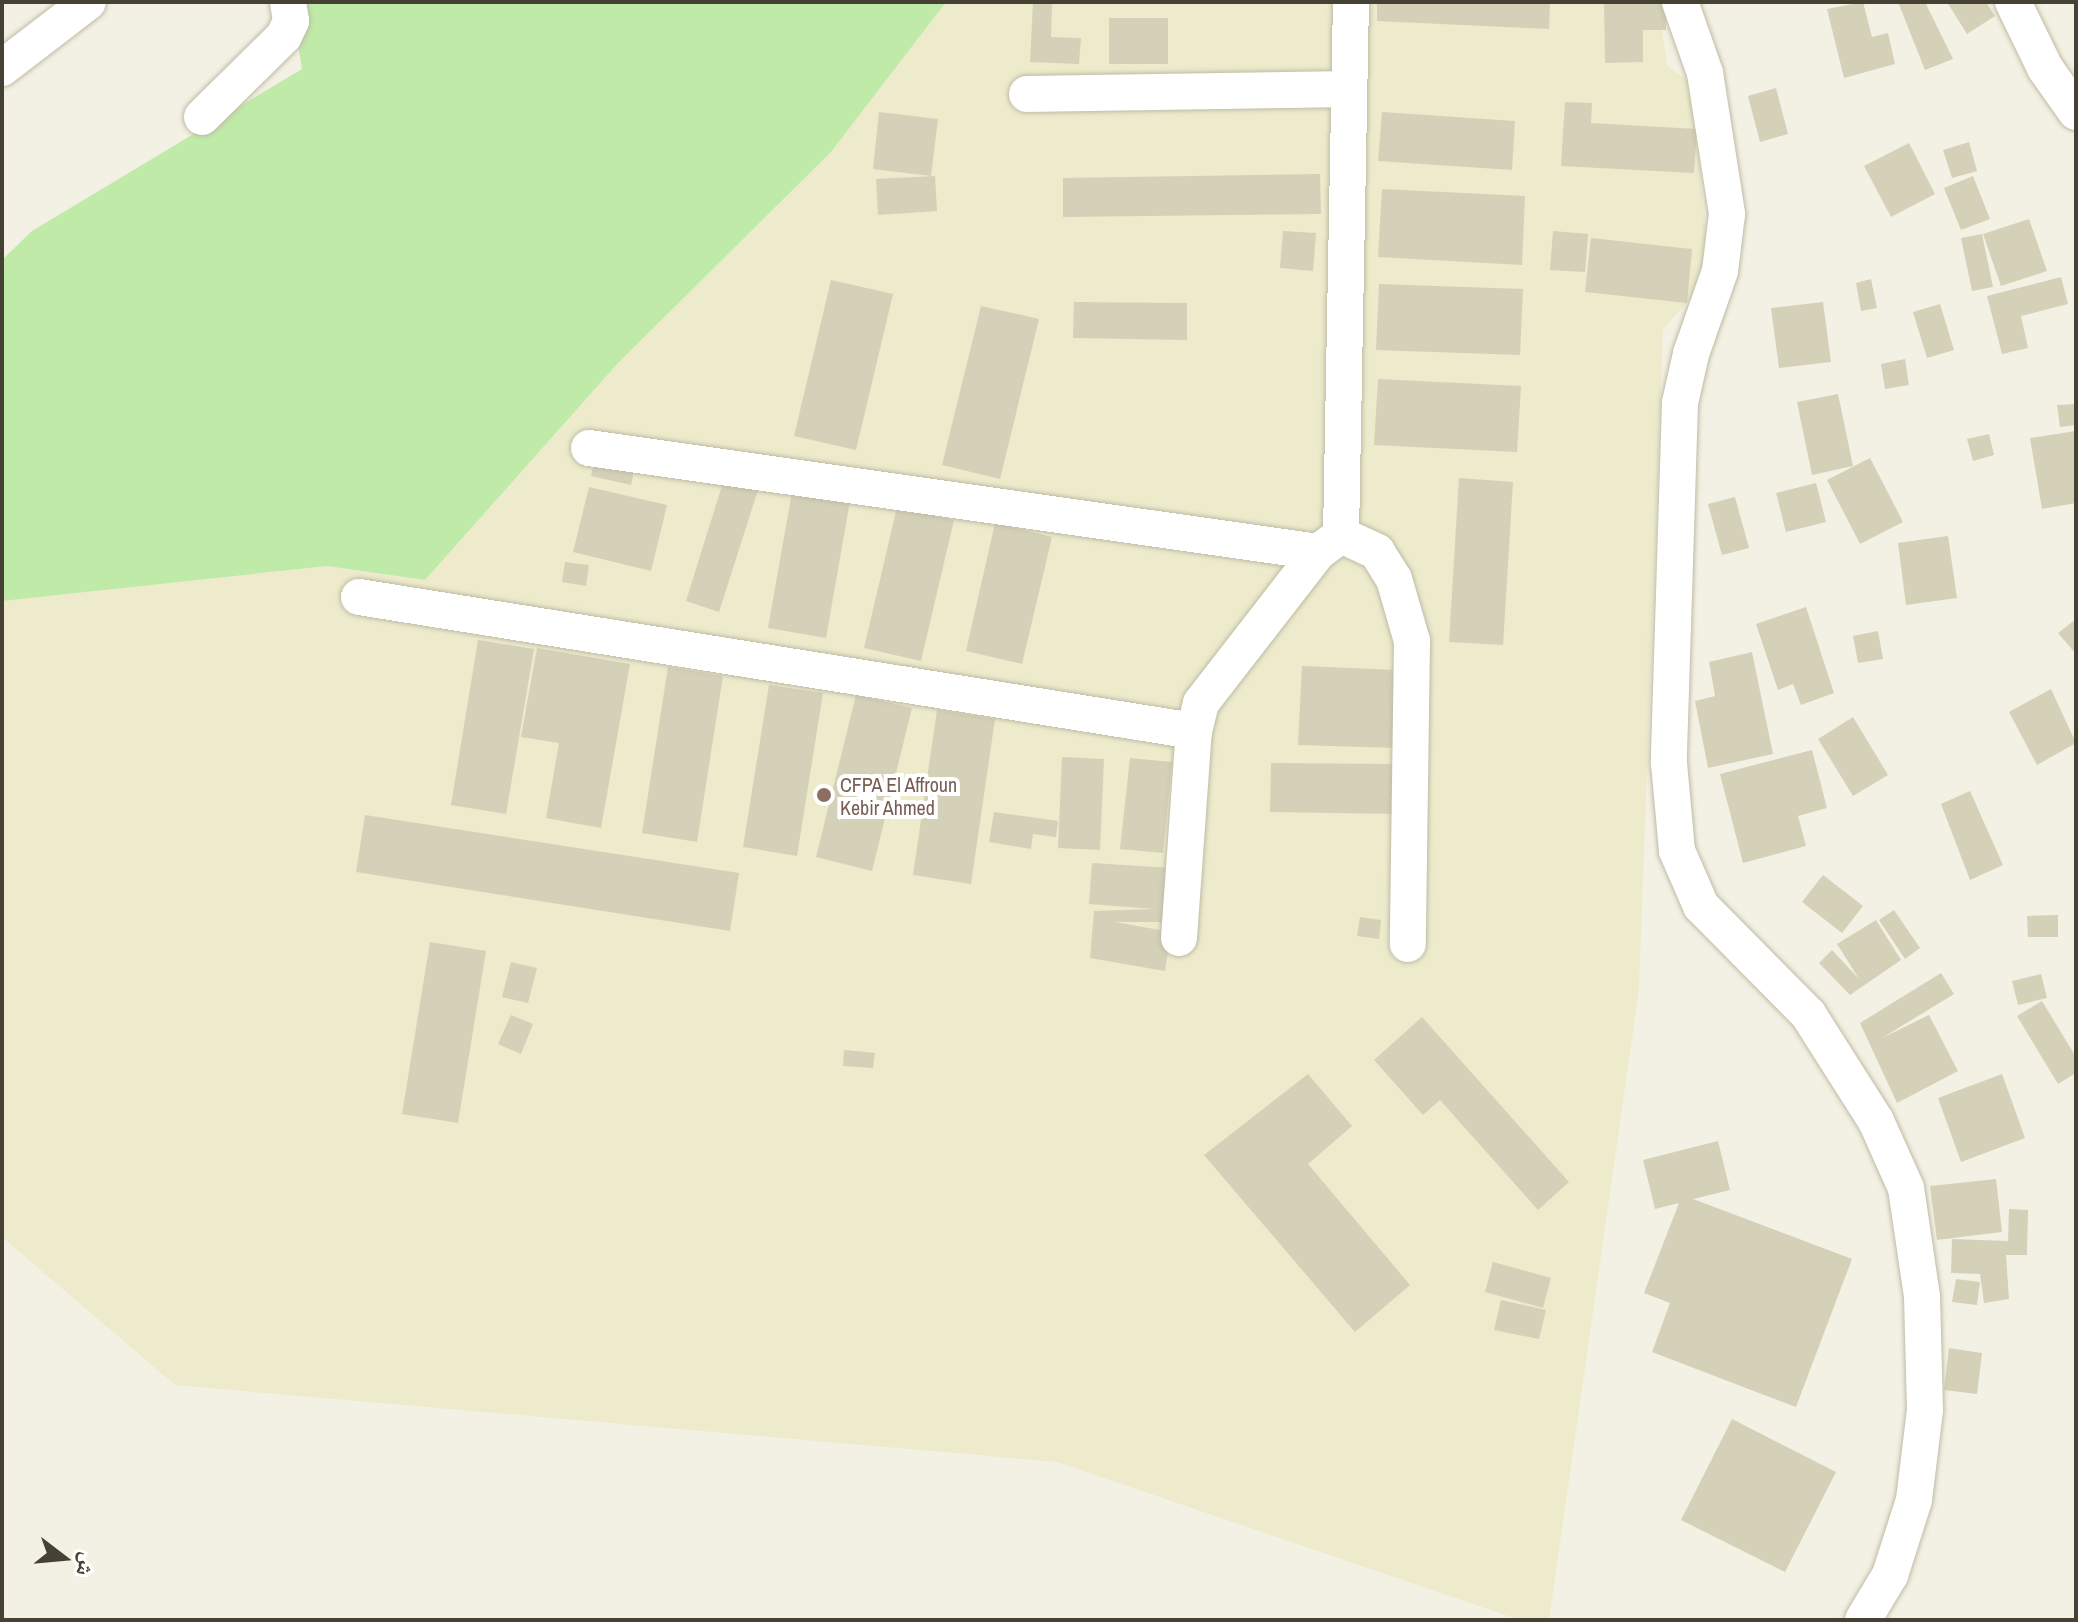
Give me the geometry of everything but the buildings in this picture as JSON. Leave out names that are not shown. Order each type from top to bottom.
[{"type":"street","points":[[2,68],[88,2]]},
{"type":"street","points":[[202,117],[284,36],[291,21],[288,2]]},
{"type":"street","points":[[1179,938],[1194,731],[1201,703],[1234,654],[1330,543],[1351,2]]},
{"type":"street","points":[[1680,2],[1705,73],[1727,214],[1720,271],[1691,354],[1680,403],[1669,763],[1677,851],[1701,906],[1808,1014],[1876,1121],[1906,1188],[1922,1296],[1925,1410],[1914,1500],[1890,1575],[1863,1620]]},
{"type":"street","points":[[2013,2],[2045,68],[2076,112]]},
{"type":"street","points":[[1027,94],[1349,89]]},
{"type":"street","points":[[589,448],[1330,543],[1377,552],[1394,579],[1412,641],[1408,944]]},
{"type":"street","points":[[359,597],[1194,731]]},
{"type":"shaded area","name":"CFPA El Affroun Kebir Ahmed","points":[[946,2],[1658,2],[1667,66],[1693,85],[1709,278],[1663,329],[1639,989],[1549,1620],[1520,1620],[1057,1462],[175,1385],[2,1237],[2,601],[327,566],[425,580],[618,363],[831,152]]},
{"type":"green space","points":[[291,2],[946,2],[831,152],[618,363],[425,580],[327,566],[2,601],[2,260],[32,231],[302,69]]},
{"type":"place","name":"CFPA El Affroun Kebir Ahmed","points":[[824,795]]}]
